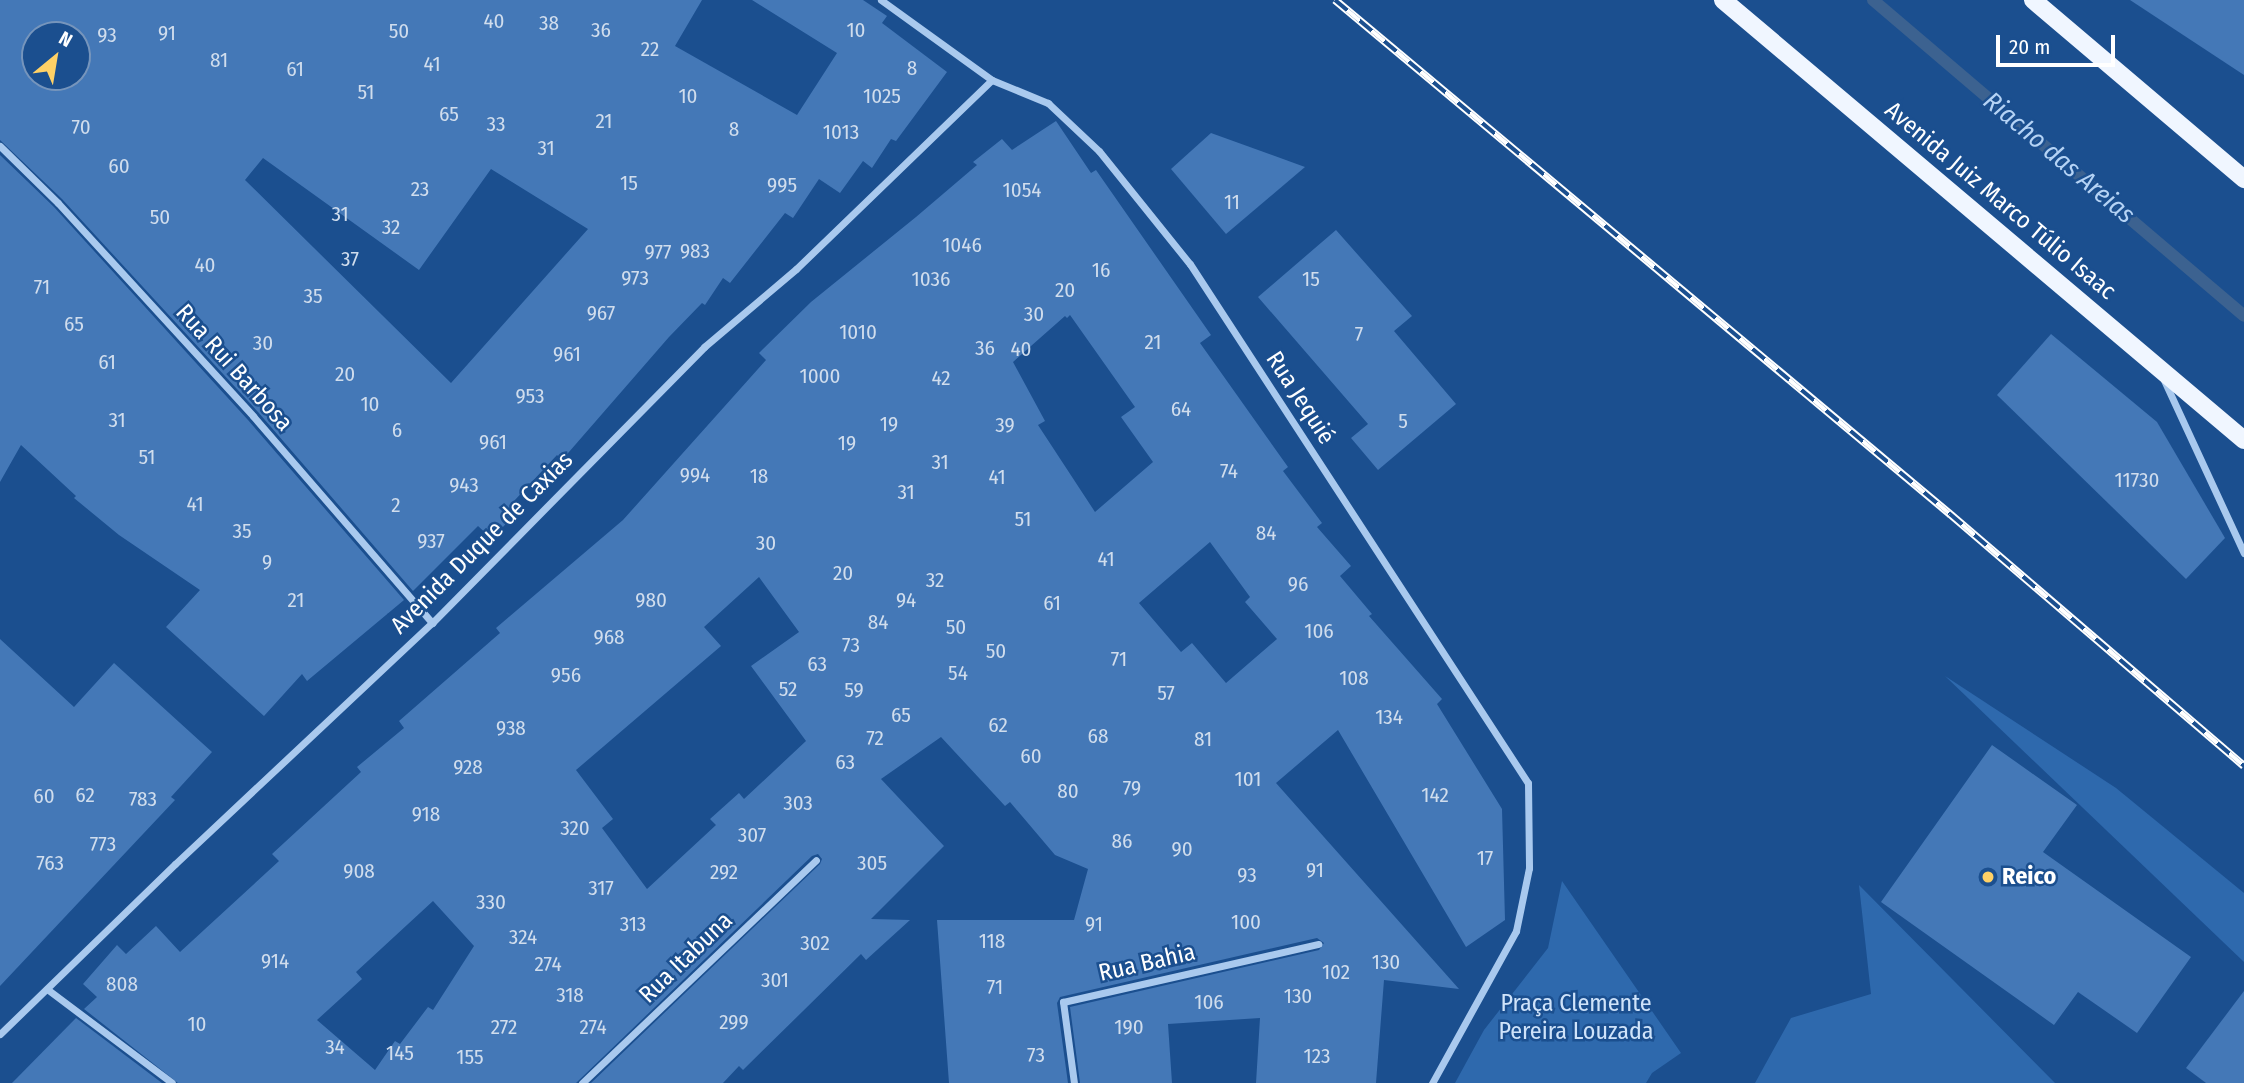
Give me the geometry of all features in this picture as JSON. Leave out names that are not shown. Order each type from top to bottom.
[{"type":"main road","name":"Avenida Juiz Marco Túlio Isaac","points":[[1723,0],[2244,440]]},
{"type":"main road","points":[[2033,0],[2244,179]]},
{"type":"street","name":"Rua Jequié","points":[[881,0],[992,80],[1048,103],[1099,151],[1190,264],[1528,783],[1529,868],[1516,931],[1432,1083]]},
{"type":"street","name":"Avenida Duque de Caxias","points":[[0,1034],[175,864],[432,623],[704,347],[796,269],[992,80]]},
{"type":"street","name":"Rua Rui Barbosa","points":[[0,146],[58,203],[253,416],[432,623]]},
{"type":"street","points":[[2157,364],[2244,553]]},
{"type":"street","name":"Rua Itabuna","points":[[582,1083],[816,860]]},
{"type":"street","name":"Rua Bahia","points":[[1074,1083],[1063,1002],[1318,944]]},
{"type":"street","points":[[47,989],[172,1083]]},
{"type":"green space","points":[[1945,676],[2116,788],[2244,893],[2244,962]]},
{"type":"green space","name":"Praça Clemente Pereira Louzada","points":[[1562,881],[1681,1053],[1652,1073],[1646,1083],[1455,1083],[1484,1030],[1548,948]]},
{"type":"green space","points":[[1859,885],[2055,1083],[1755,1083],[1791,1018],[1871,994]]},
{"type":"building","points":[[0,0],[702,0],[675,46],[797,115],[837,53],[752,0],[863,0],[887,16],[882,23],[947,72],[896,141],[891,139],[872,168],[863,161],[840,193],[819,179],[793,218],[785,213],[730,283],[723,278],[705,305],[702,303],[669,337],[562,460],[557,455],[514,501],[521,507],[492,539],[478,526],[413,591],[258,412],[62,199],[0,140]],"holes":[[[263,158],[419,270],[491,169],[588,229],[451,383],[245,180]]]},
{"type":"building","points":[[2130,0],[2244,0],[2244,75]]},
{"type":"building","points":[[1056,121],[1091,173],[1096,170],[1211,335],[1200,343],[1288,467],[1283,471],[1322,523],[1317,527],[1351,566],[1340,576],[1372,614],[1369,616],[1442,699],[1437,704],[1502,809],[1505,920],[1466,947],[1338,730],[1276,783],[1459,989],[1384,980],[1376,1083],[1256,1083],[1260,1018],[1168,1024],[1172,1083],[1080,1083],[1070,1007],[1319,950],[1324,943],[1317,938],[1060,997],[1057,1003],[1068,1083],[949,1083],[937,920],[1074,920],[1088,869],[1055,855],[1010,802],[1005,806],[941,737],[881,779],[944,846],[871,919],[910,920],[866,960],[861,954],[743,1070],[739,1066],[723,1083],[591,1083],[820,864],[822,859],[818,854],[812,856],[576,1083],[178,1083],[84,1009],[97,997],[83,984],[117,945],[126,954],[156,926],[180,952],[279,861],[272,854],[361,772],[357,767],[404,728],[399,721],[500,633],[496,628],[623,520],[766,360],[759,353],[811,302],[977,165],[973,162],[1002,139],[1012,150]],"holes":[[[1070,315],[1135,407],[1121,417],[1153,462],[1095,512],[1038,425],[1045,421],[1013,362],[1065,316],[1067,318]],[[1210,542],[1250,597],[1245,602],[1277,639],[1226,683],[1192,643],[1181,652],[1139,603]],[[759,577],[799,632],[751,666],[806,741],[744,799],[739,793],[710,819],[716,825],[647,889],[602,828],[613,819],[576,770],[721,646],[704,627]],[[433,901],[474,946],[433,1010],[428,1007],[400,1044],[395,1041],[375,1070],[317,1020],[362,979],[356,972]]]},
{"type":"building","points":[[1211,133],[1305,167],[1226,234],[1171,169]]},
{"type":"building","points":[[0,155],[54,207],[248,420],[404,600],[307,681],[302,674],[264,716],[166,627],[200,590],[119,535],[74,498],[76,496],[21,445],[0,482]]},
{"type":"building","points":[[1336,230],[1412,316],[1394,331],[1456,404],[1378,470],[1351,438],[1368,424],[1258,297]]},
{"type":"building","points":[[2051,334],[2157,422],[2225,538],[2186,579],[1997,395]]},
{"type":"building","points":[[0,639],[74,707],[114,663],[212,752],[171,797],[175,800],[0,986]]},
{"type":"building","name":"Reico","points":[[1992,745],[2077,805],[2043,852],[2191,957],[2137,1033],[2078,992],[2054,1025],[1881,902]]},
{"type":"building","points":[[2244,991],[2244,1083],[2206,1083],[2186,1068]]},
{"type":"building","points":[[76,1018],[162,1083],[12,1083]]},
{"type":"waterway","name":"Riacho das Areias","points":[[1873,0],[2244,316]]},
{"type":"railway","points":[[1335,0],[1950,514],[2244,766]]},
{"type":"place","name":"Reico","points":[[1988,877]]}]
